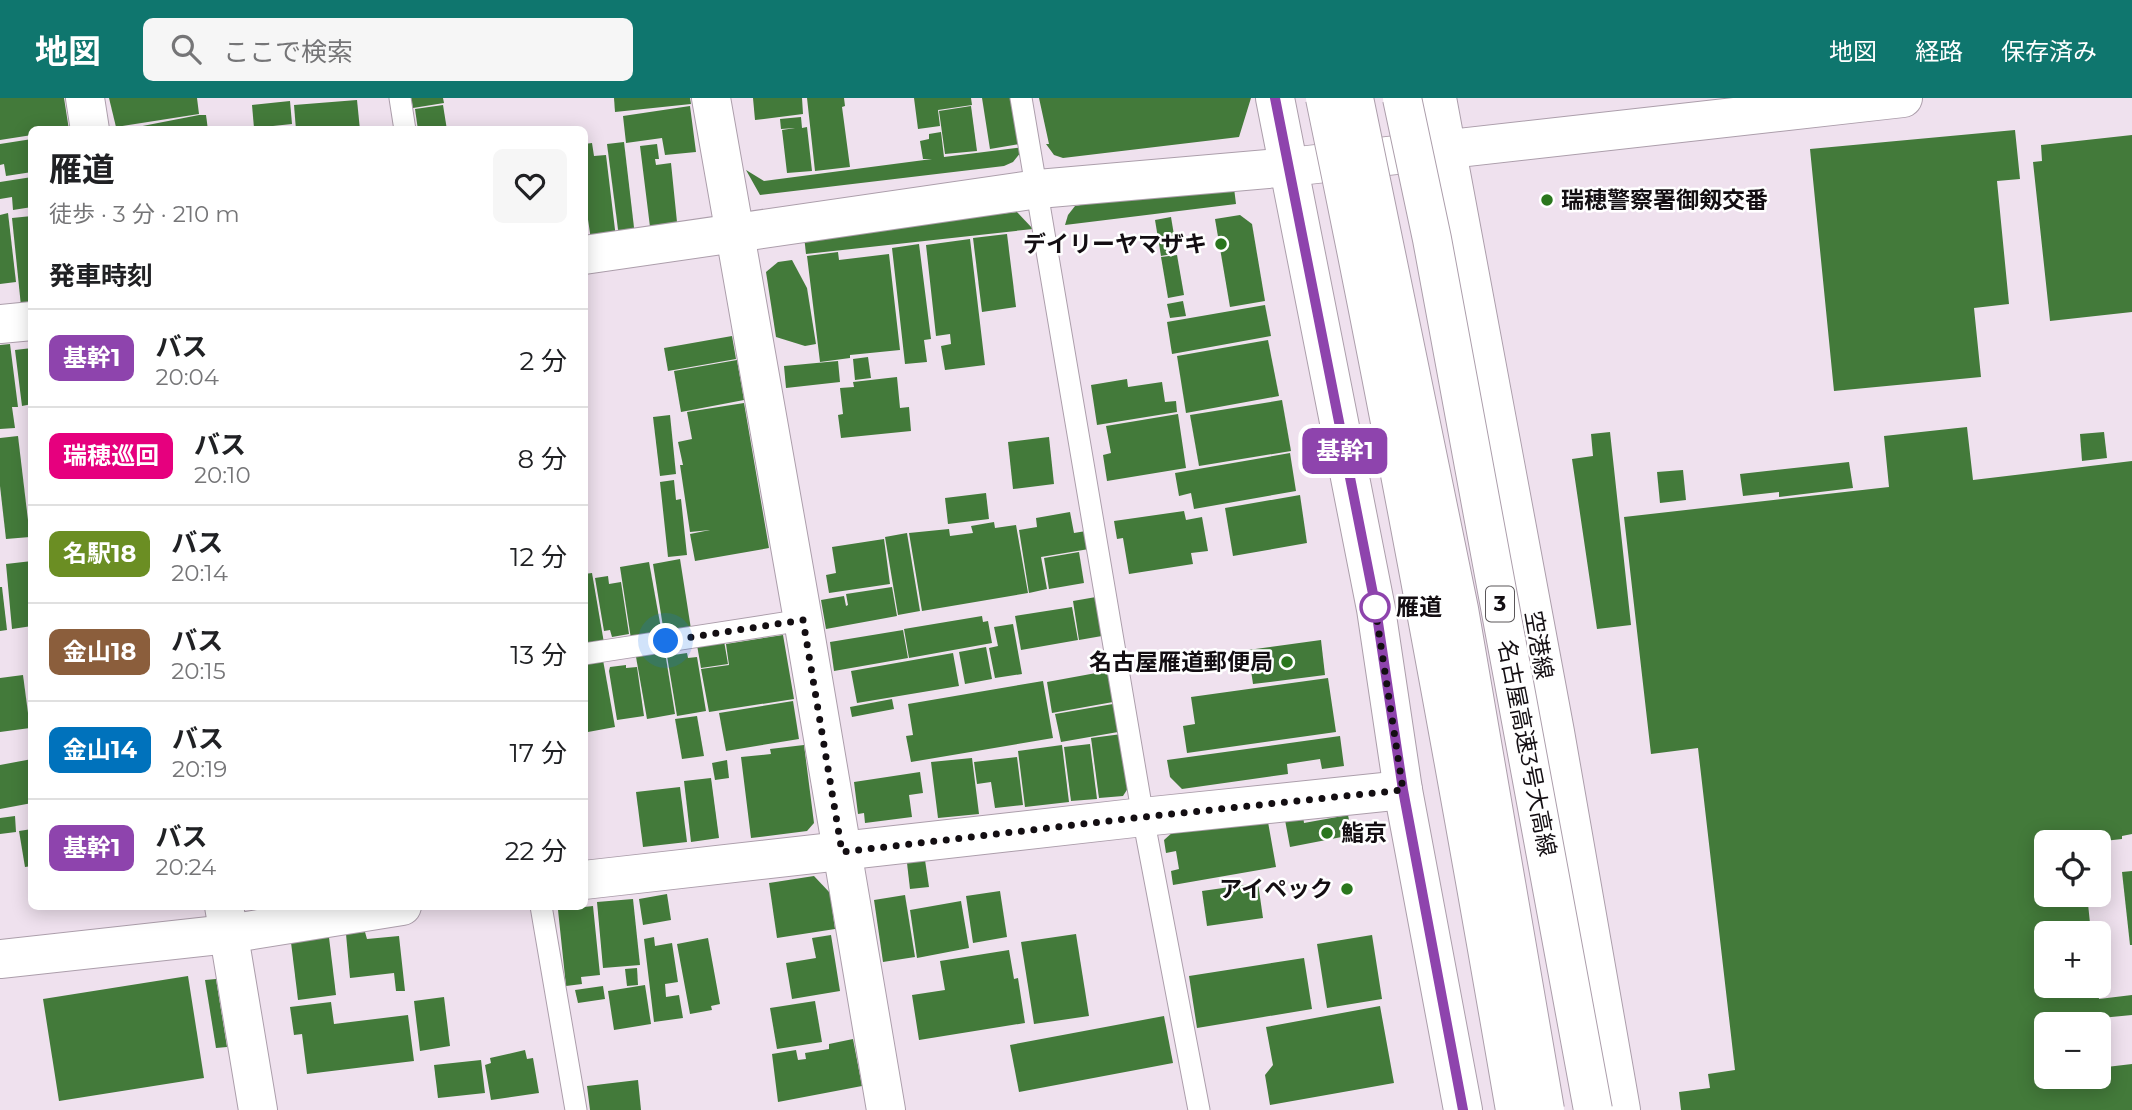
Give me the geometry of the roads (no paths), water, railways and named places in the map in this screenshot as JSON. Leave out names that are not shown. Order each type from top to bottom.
[{"type":"main road","points":[[85,98],[89,126]]},
{"type":"main road","points":[[711,98],[886,1110]]},
{"type":"main road","points":[[1275,98],[1376,609],[1403,790],[1463,1110]]},
{"type":"main road","points":[[1325,98],[1358,255],[1442,699],[1515,1110]]},
{"type":"main road","points":[[1354,98],[1459,609],[1545,1110]]},
{"type":"main road","name":"名古屋高速3号大高線","points":[[1402,98],[1432,239],[1593,1110]]},
{"type":"main road","name":"空港線","points":[[1437,98],[1558,745],[1620,1110]]},
{"type":"main road","points":[[588,254],[1038,190],[1290,167],[1448,148],[1707,109],[1903,98]]},
{"type":"main road","points":[[0,324],[28,321]]},
{"type":"main road","points":[[588,880],[1403,790]]},
{"type":"main road","points":[[0,959],[226,920],[352,910]]},
{"type":"main road","points":[[226,920],[258,1110]]},
{"type":"lane","points":[[400,98],[404,126]]},
{"type":"lane","points":[[1021,98],[1143,817],[1199,1110]]},
{"type":"lane","points":[[588,653],[803,620]]},
{"type":"lane","points":[[542,910],[576,1110]]},
{"type":"place","name":"瑞穂警察署御剱交番","points":[[1547,200]]},
{"type":"place","name":"デイリーヤマザキ","points":[[1221,244]]},
{"type":"place","name":"雁道","points":[[1375,607]]},
{"type":"place","name":"名古屋雁道郵便局","points":[[1287,662]]},
{"type":"place","name":"鮨京","points":[[1327,833]]},
{"type":"place","name":"アイペック","points":[[1347,889]]}]
